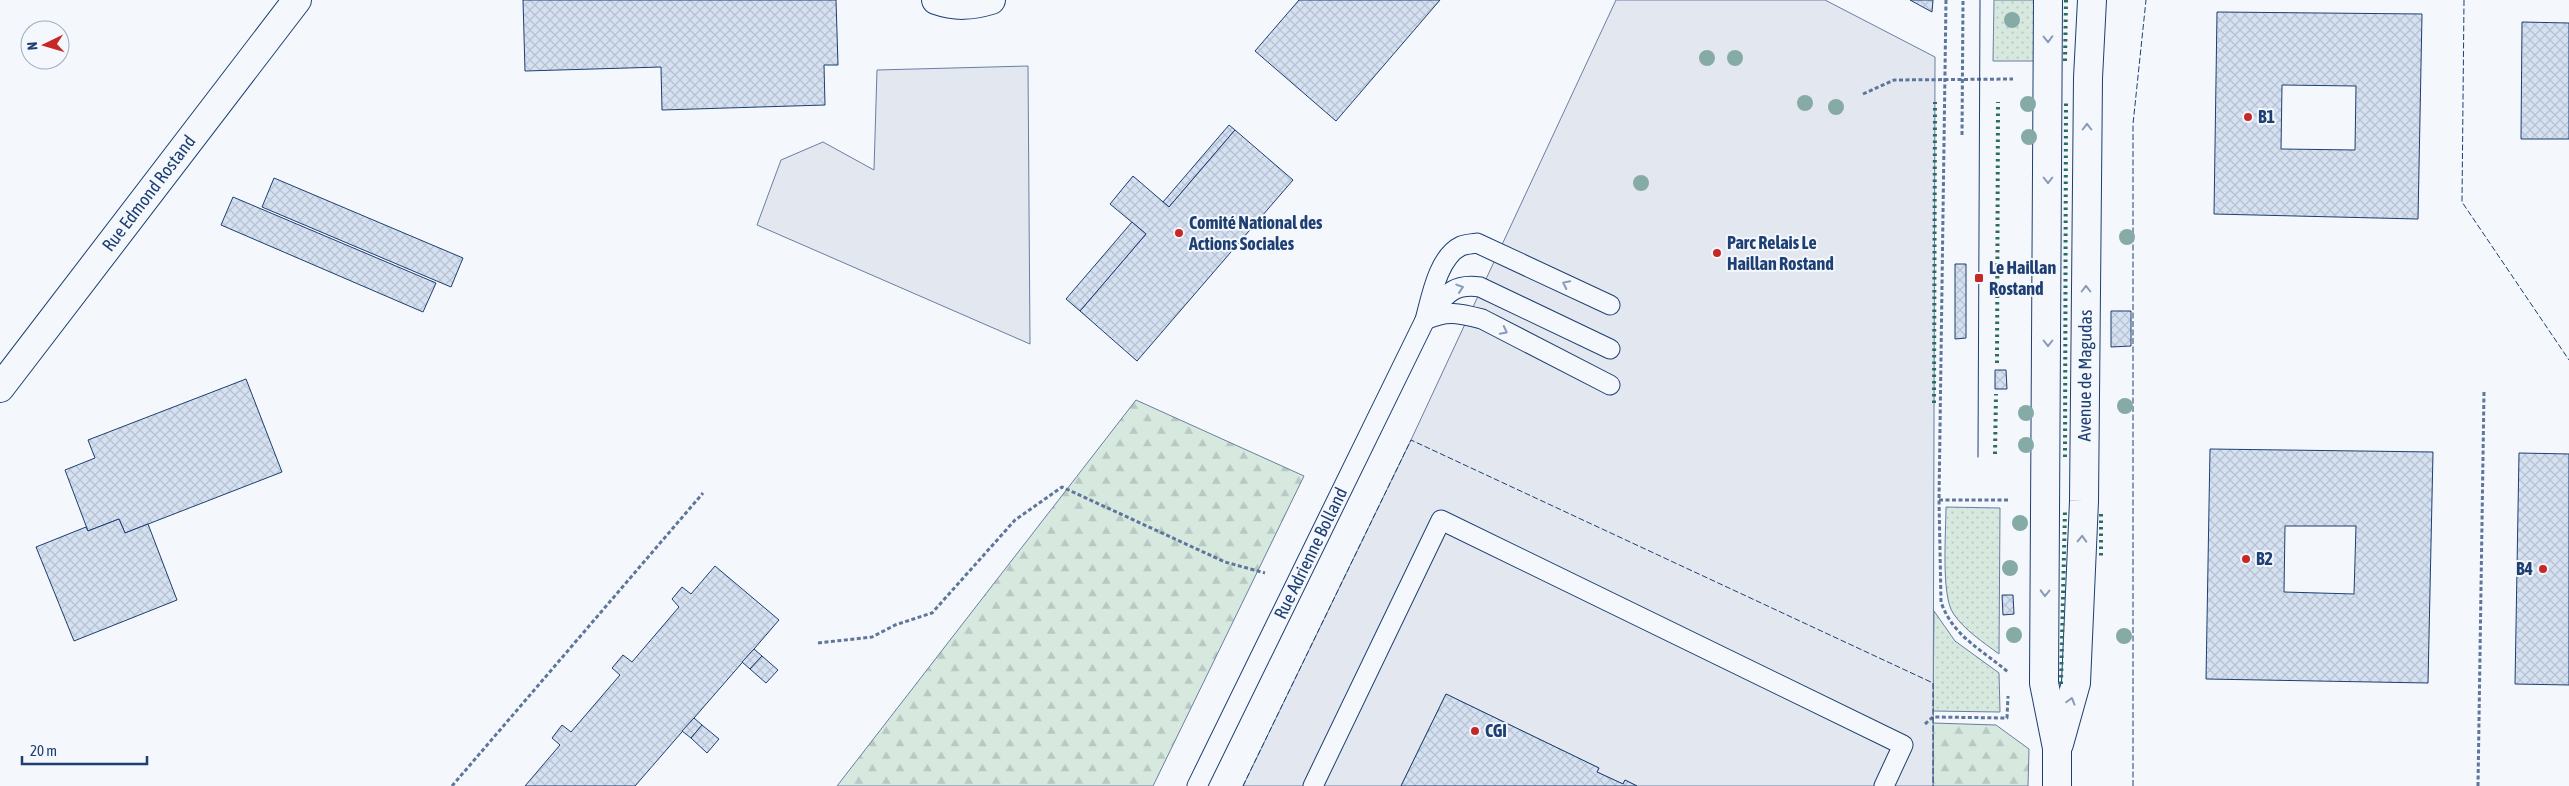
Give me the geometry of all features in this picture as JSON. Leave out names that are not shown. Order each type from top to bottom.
[{"type":"main road","name":"Rue Edmond Rostand","points":[[0,388],[297,0]]},
{"type":"main road","points":[[936,0],[953,6],[966,6],[991,0]]},
{"type":"main road","name":"Avenue de Magudas","points":[[2048,0],[2044,683],[2058,748],[2057,786]]},
{"type":"main road","name":"Avenue de Magudas","points":[[2058,748],[2076,683],[2084,500],[2088,78],[2092,0]]},
{"type":"lane","points":[[1425,320],[1436,280],[1449,257],[1460,247],[1477,243],[1610,305]]},
{"type":"lane","points":[[1425,320],[1452,290],[1466,285],[1480,287],[1610,349]]},
{"type":"lane","points":[[1425,320],[1440,313],[1460,313],[1482,319],[1610,385]]},
{"type":"lane","name":"Rue Adrienne Bolland","points":[[1197,786],[1425,320]]},
{"type":"lane","points":[[1313,786],[1441,520],[1903,745],[1884,786]]},
{"type":"path","points":[[1946,0],[1939,586],[1945,616],[1963,638],[2008,672],[2012,680]]},
{"type":"path","points":[[1962,135],[1963,0]]},
{"type":"path","points":[[1863,94],[1894,80],[2049,79]]},
{"type":"path","points":[[2478,786],[2484,391]]},
{"type":"path","points":[[818,643],[872,637],[895,625],[932,613],[1015,520],[1062,487],[1225,562],[1297,582]]},
{"type":"path","points":[[452,786],[703,493]]},
{"type":"path","points":[[1933,717],[2007,718]]},
{"type":"green space","points":[[1994,0],[2036,0],[2037,61],[1993,61]]},
{"type":"green space","points":[[1136,400],[1304,476],[1153,786],[837,786]]},
{"type":"green space","points":[[1946,507],[2000,508],[1999,654],[1963,625],[1953,613],[1949,604],[1945,546]]},
{"type":"green space","points":[[1934,611],[1955,641],[1999,673],[2000,712],[1933,711]]},
{"type":"green space","points":[[1933,723],[1996,725],[2029,749],[2028,786],[1933,786]]},
{"type":"shaded area","name":"Parc Relais Le Haillan Rostand","points":[[1616,0],[1825,0],[1935,57],[1933,786],[1637,786],[1625,780],[1623,784],[1597,772],[1599,768],[1446,694],[1401,786],[1243,786],[1411,440]]},
{"type":"shaded area","points":[[1028,66],[1030,344],[757,225],[781,160],[823,142],[874,170],[877,70]]},
{"type":"building","points":[[523,0],[836,0],[838,65],[824,65],[825,105],[662,110],[661,67],[525,71]]},
{"type":"building","points":[[1299,0],[1440,0],[1336,121],[1255,51]]},
{"type":"building","points":[[1910,0],[1933,0],[1932,12]]},
{"type":"building","name":"B1","points":[[2217,12],[2422,14],[2418,219],[2214,214]],"holes":[[[2282,85],[2356,86],[2355,150],[2281,149]]]},
{"type":"building","points":[[2522,22],[2569,23],[2569,139],[2521,139]]},
{"type":"building","points":[[1229,125],[1235,130],[1169,207],[1163,202]]},
{"type":"building","points":[[1235,130],[1293,180],[1137,361],[1080,311],[1146,234],[1110,204],[1133,176],[1169,207]]},
{"type":"building","points":[[274,178],[463,258],[451,287],[262,207]]},
{"type":"building","points":[[233,197],[436,283],[423,312],[221,225]]},
{"type":"building","points":[[1132,222],[1146,234],[1080,311],[1066,299]]},
{"type":"building","points":[[1955,264],[1966,264],[1966,338],[1955,339]]},
{"type":"building","points":[[2111,311],[2131,311],[2131,346],[2111,347]]},
{"type":"building","points":[[1995,370],[2006,370],[2007,389],[1995,389]]},
{"type":"building","points":[[246,379],[282,472],[125,533],[119,519],[88,531],[65,470],[95,458],[88,440]]},
{"type":"building","name":"B2","points":[[2210,449],[2433,452],[2428,683],[2206,679]],"holes":[[[2285,526],[2356,526],[2354,594],[2284,592]]]},
{"type":"building","name":"B4","points":[[2519,453],[2569,454],[2569,685],[2515,684]]},
{"type":"building","points":[[119,519],[125,533],[148,524],[177,600],[74,641],[36,547],[86,527],[88,531]]},
{"type":"building","points":[[715,566],[779,620],[754,649],[635,786],[525,786],[560,745],[552,738],[562,725],[571,732],[620,675],[612,668],[623,655],[632,662],[679,607],[672,599],[682,587],[691,594]]},
{"type":"building","points":[[2002,595],[2013,595],[2014,614],[2003,615]]},
{"type":"building","points":[[754,649],[762,656],[750,669],[742,662]]},
{"type":"building","points":[[762,656],[778,670],[766,683],[750,669]]},
{"type":"building","name":"CGI","points":[[1446,694],[1599,768],[1597,772],[1623,784],[1625,780],[1637,786],[1401,786]]},
{"type":"building","points":[[694,718],[702,725],[691,738],[682,731]]},
{"type":"building","points":[[702,725],[719,739],[707,753],[691,738]]},
{"type":"tram line","points":[[1978,457],[1980,0]]},
{"type":"hedge","points":[[2065,61],[2066,0]]},
{"type":"hedge","points":[[2065,457],[2066,100]]},
{"type":"hedge","points":[[1934,403],[1935,102]]},
{"type":"hedge","points":[[1997,363],[1998,102]]},
{"type":"hedge","points":[[1995,454],[1996,394]]},
{"type":"hedge","points":[[2061,684],[2065,510]]},
{"type":"hedge","points":[[2101,514],[2101,557]]},
{"type":"fence","points":[[2133,786],[2133,124],[2146,0]]},
{"type":"fence","points":[[2464,0],[2462,202],[2569,360]]},
{"type":"fence","points":[[1243,786],[1411,440],[1933,683],[1933,786]]},
{"type":"place","name":"B1","points":[[2248,117]]},
{"type":"place","name":"Comité National des Actions Sociales","points":[[1179,233]]},
{"type":"place","name":"Parc Relais Le Haillan Rostand","points":[[1717,253]]},
{"type":"place","name":"Le Haillan Rostand","points":[[1979,278]]},
{"type":"place","name":"B2","points":[[2246,559]]},
{"type":"place","name":"B4","points":[[2543,569]]},
{"type":"place","name":"CGI","points":[[1475,731]]}]
